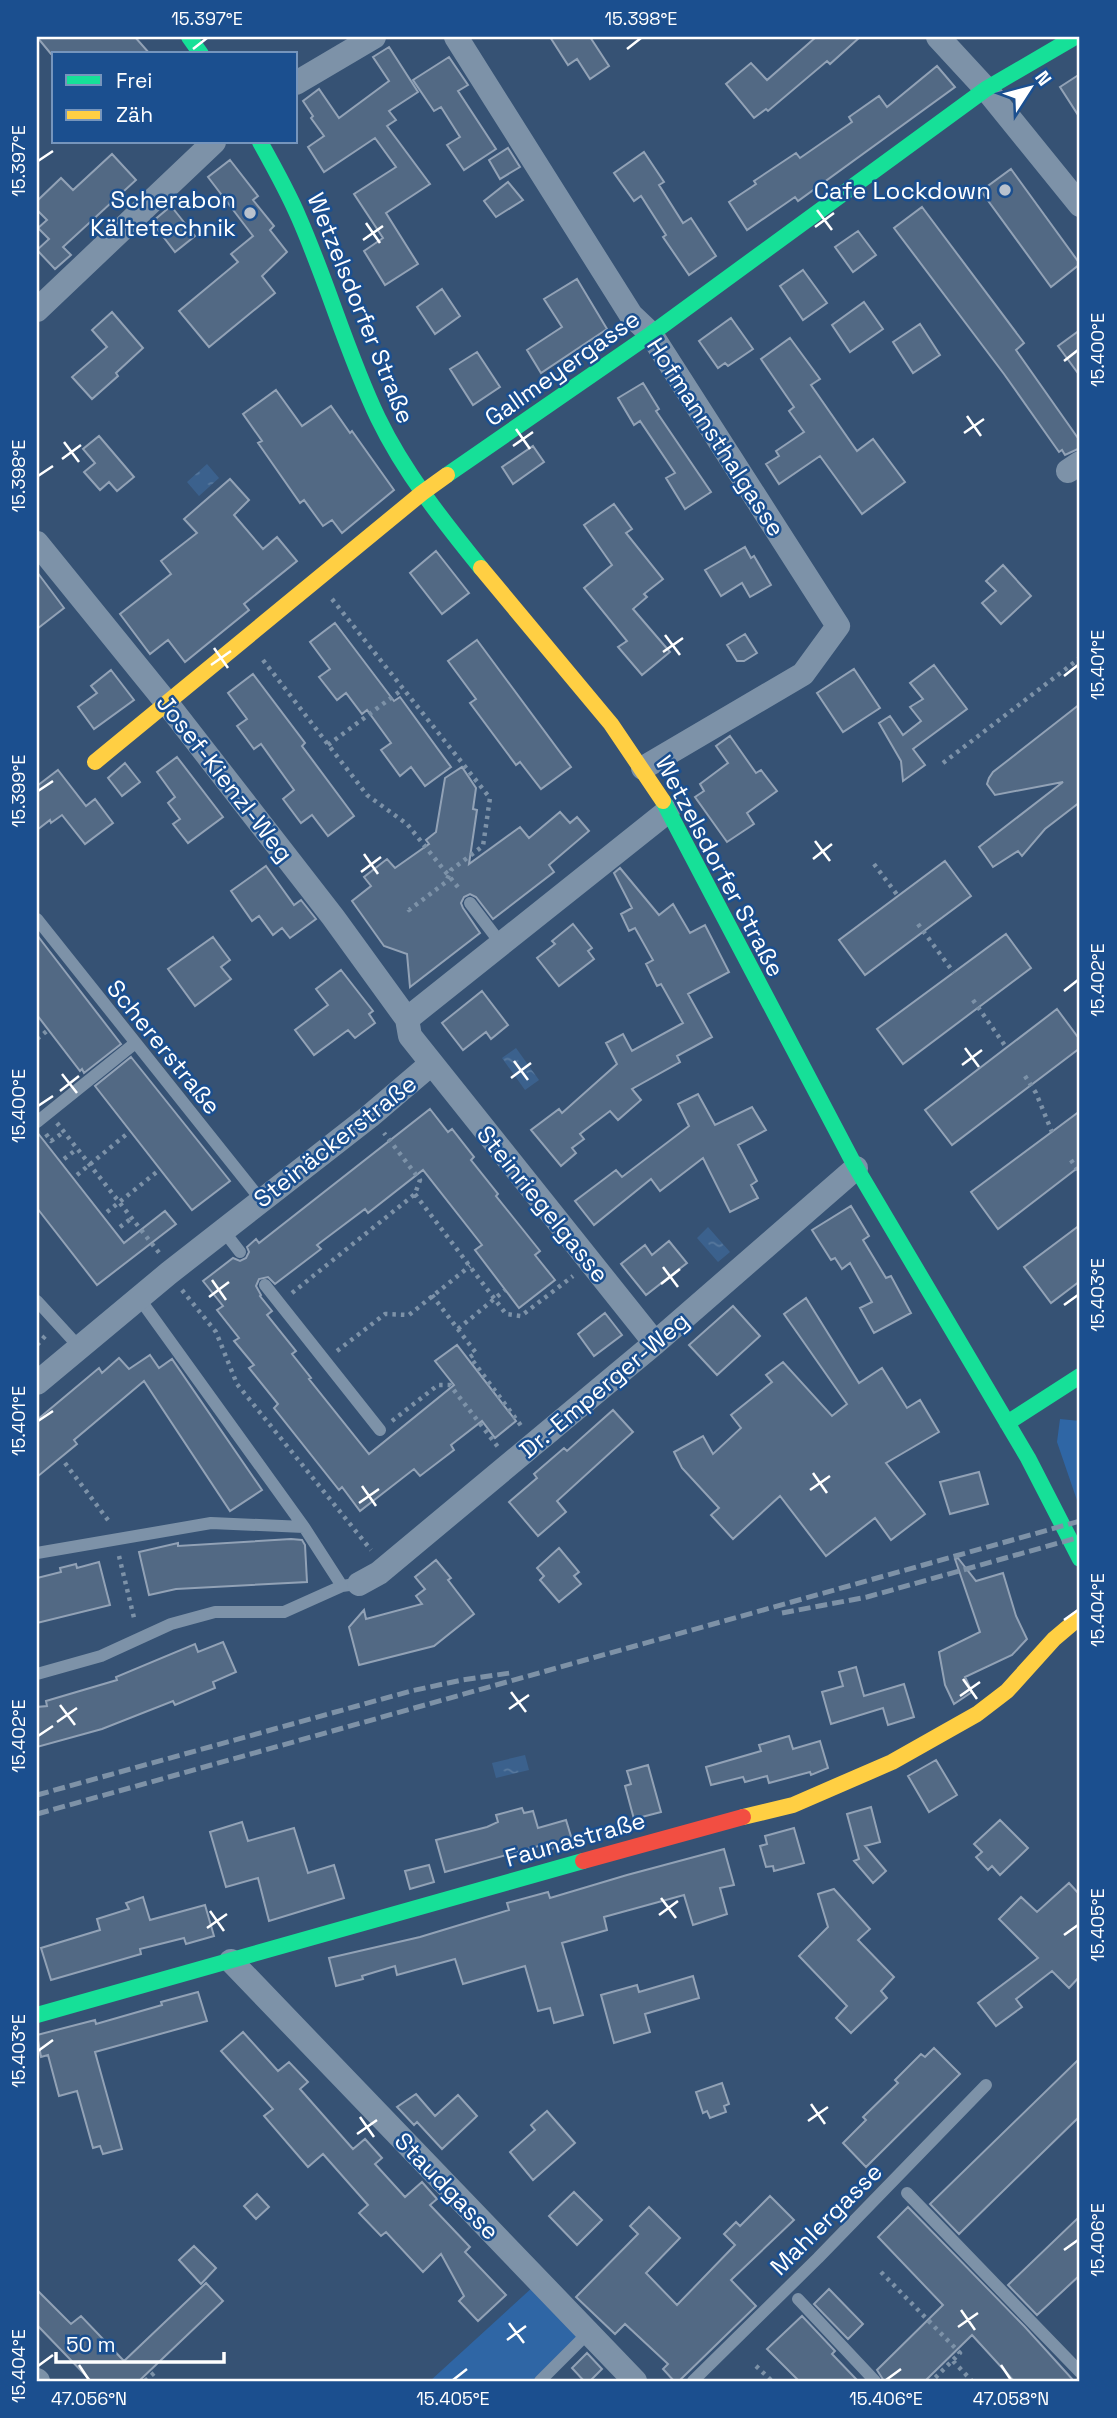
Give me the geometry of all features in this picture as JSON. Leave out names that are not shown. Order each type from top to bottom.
[{"type":"street","points":[[189,37],[200,52]]},
{"type":"street","points":[[298,82],[374,37]]},
{"type":"street","name":"Hofmannsthalgasse","points":[[456,37],[631,315],[651,334],[838,626],[803,674],[643,768]]},
{"type":"street","points":[[938,37],[986,89],[1080,205]]},
{"type":"street","name":"Gallmeyergasse","points":[[94,762],[422,493],[651,334],[986,89],[1075,37]]},
{"type":"street","points":[[37,310],[212,144]]},
{"type":"street","name":"Wetzelsdorfer Straße","points":[[261,144],[295,204],[380,426],[422,493],[501,595],[588,694],[643,768],[856,1168],[1007,1423],[1065,1526],[1080,1559]]},
{"type":"street","name":"Josef-Kienzl-Weg","points":[[37,543],[166,702],[333,917],[407,1019]]},
{"type":"street","points":[[407,1019],[668,811]]},
{"type":"street","name":"Steinäckerstraße","points":[[37,1382],[171,1271],[370,1116],[431,1064],[410,1036],[407,1019]]},
{"type":"street","name":"Steinriegelgasse","points":[[431,1064],[655,1343]]},
{"type":"street","name":"Dr.-Emperger-Weg","points":[[351,1585],[385,1568],[536,1444],[856,1168]]},
{"type":"street","points":[[1007,1423],[1080,1376]]},
{"type":"street","name":"Faunastraße","points":[[37,2015],[688,1831],[793,1805],[892,1762],[977,1714],[1007,1691],[1054,1639],[1080,1617]]},
{"type":"street","name":"Staudgasse","points":[[231,1961],[635,2381]]},
{"type":"lane","points":[[470,903],[502,945]]},
{"type":"lane","name":"Schererstraße","points":[[37,919],[261,1200]]},
{"type":"lane","points":[[37,1122],[134,1044]]},
{"type":"lane","points":[[223,1230],[240,1252]]},
{"type":"lane","points":[[265,1285],[380,1430]]},
{"type":"lane","points":[[139,1298],[304,1527],[351,1585]]},
{"type":"lane","points":[[37,1301],[80,1348]]},
{"type":"lane","points":[[37,1553],[211,1523],[304,1527]]},
{"type":"lane","name":"Dr.-Emperger-Weg","points":[[37,1674],[101,1657],[171,1624],[215,1612],[284,1612],[351,1585]]},
{"type":"lane","name":"Mahlergasse","points":[[693,2381],[818,2258],[986,2085]]},
{"type":"lane","points":[[907,2193],[1080,2372]]},
{"type":"lane","points":[[798,2299],[875,2381]]},
{"type":"lane","points":[[540,2381],[588,2333]]},
{"type":"path","points":[[317,580],[490,798],[483,846],[451,870],[446,882],[408,910],[407,906]]},
{"type":"path","points":[[246,638],[367,796],[407,824],[470,903]]},
{"type":"path","points":[[943,764],[1080,658]]},
{"type":"path","points":[[328,746],[403,689]]},
{"type":"path","points":[[874,864],[898,896]]},
{"type":"path","points":[[918,924],[954,973]]},
{"type":"path","points":[[973,1000],[1006,1047]]},
{"type":"path","points":[[37,1039],[48,1030]]},
{"type":"path","points":[[1025,1076],[1036,1093],[1052,1132]]},
{"type":"path","points":[[48,1113],[119,1202],[216,1332],[237,1384],[385,1568]]},
{"type":"path","points":[[280,1302],[415,1194],[420,1180],[370,1116]]},
{"type":"path","points":[[77,1175],[128,1133]]},
{"type":"path","points":[[64,1159],[77,1149]]},
{"type":"path","points":[[1071,1160],[1080,1174]]},
{"type":"path","points":[[107,1212],[158,1171]]},
{"type":"path","points":[[415,1194],[506,1314],[521,1316],[590,1263]]},
{"type":"path","points":[[120,1227],[132,1219]]},
{"type":"path","points":[[325,1360],[385,1314],[409,1315],[470,1266]]},
{"type":"path","points":[[458,1329],[505,1290]]},
{"type":"path","points":[[432,1296],[476,1353],[470,1357],[536,1444]]},
{"type":"path","points":[[380,1430],[438,1385],[450,1385],[511,1464]]},
{"type":"path","points":[[881,2272],[960,2353],[932,2381]]},
{"type":"path","points":[[953,2361],[972,2381]]},
{"type":"path","points":[[756,2366],[772,2381]]},
{"type":"path","points":[[145,2381],[154,2372]]},
{"type":"shaded area","points":[[1060,1419],[1080,1421],[1080,1509],[1057,1442]]},
{"type":"shaded area","points":[[534,2286],[580,2334],[532,2381],[430,2381]]},
{"type":"water","points":[[207,464],[219,478],[199,496],[187,482]]},
{"type":"water","points":[[516,1048],[539,1080],[525,1090],[502,1058]]},
{"type":"water","points":[[708,1227],[730,1252],[718,1262],[697,1238]]},
{"type":"water","points":[[525,1755],[529,1770],[496,1778],[492,1763]]},
{"type":"building","points":[[37,37],[135,37],[148,52],[52,52],[51,54]]},
{"type":"building","points":[[550,37],[590,37],[609,66],[590,79],[577,59],[568,65]]},
{"type":"building","points":[[816,37],[860,37],[830,64],[827,61],[768,111],[766,109],[754,118],[726,84],[751,63],[767,80]]},
{"type":"building","points":[[389,47],[418,92],[389,111],[396,120],[387,126],[430,184],[386,213],[418,264],[385,285],[364,251],[383,238],[354,194],[396,167],[375,138],[324,172],[308,147],[324,136],[303,101],[319,89],[339,118],[389,81],[373,57]]},
{"type":"building","points":[[449,57],[468,85],[458,91],[496,149],[464,170],[447,145],[460,137],[441,107],[434,111],[413,80]]},
{"type":"building","points":[[937,66],[955,87],[798,201],[795,197],[747,230],[729,202],[756,184],[754,181],[796,153],[800,158],[852,122],[849,117],[879,96],[887,107]]},
{"type":"building","points":[[1080,74],[1080,118],[1060,87]]},
{"type":"building","points":[[508,148],[520,167],[500,179],[489,160]]},
{"type":"building","points":[[644,152],[664,182],[659,185],[683,223],[691,218],[716,256],[689,275],[663,237],[666,235],[641,196],[634,201],[614,173]]},
{"type":"building","points":[[112,154],[136,180],[63,247],[71,255],[55,269],[37,250],[49,239],[38,228],[47,220],[37,210],[37,201],[61,178],[73,190]]},
{"type":"building","points":[[230,160],[258,196],[253,200],[274,226],[270,230],[287,252],[262,276],[275,293],[209,347],[179,311],[238,262],[231,254],[253,236],[208,177]]},
{"type":"building","points":[[1011,169],[1080,264],[1051,287],[981,191]]},
{"type":"building","points":[[508,182],[523,200],[496,217],[484,201]]},
{"type":"building","points":[[171,206],[195,236],[175,252],[152,222]]},
{"type":"building","points":[[922,207],[1024,343],[1016,350],[1080,441],[1080,448],[1065,455],[1062,450],[1059,452],[894,228]]},
{"type":"building","points":[[858,231],[876,255],[853,272],[835,247]]},
{"type":"building","points":[[803,270],[827,303],[803,320],[780,286]]},
{"type":"building","points":[[577,279],[607,329],[541,373],[527,350],[562,327],[544,299]]},
{"type":"building","points":[[442,289],[460,316],[435,334],[417,307]]},
{"type":"building","points":[[864,302],[883,329],[850,352],[832,325]]},
{"type":"building","points":[[112,312],[143,348],[116,373],[118,376],[92,399],[72,377],[107,347],[92,330]]},
{"type":"building","points":[[731,318],[753,349],[728,366],[725,363],[718,368],[699,341]]},
{"type":"building","points":[[920,324],[940,355],[913,373],[893,342]]},
{"type":"building","points":[[1080,330],[1080,376],[1058,346]]},
{"type":"building","points":[[790,338],[820,379],[811,385],[857,451],[873,439],[905,482],[862,514],[820,456],[779,484],[766,464],[779,456],[776,451],[804,432],[789,411],[794,407],[761,359]]},
{"type":"building","points":[[477,352],[500,387],[473,405],[450,369]]},
{"type":"building","points":[[643,383],[659,409],[656,411],[711,492],[685,509],[666,478],[675,473],[640,421],[634,425],[618,398]]},
{"type":"building","points":[[276,390],[302,426],[331,406],[394,490],[342,533],[332,520],[323,526],[304,500],[300,503],[258,443],[262,441],[243,414]]},
{"type":"building","points":[[99,436],[134,477],[117,491],[109,482],[100,490],[84,472],[95,463],[83,449]]},
{"type":"building","points":[[533,446],[544,462],[513,484],[502,467]]},
{"type":"building","points":[[230,479],[249,500],[234,515],[263,549],[277,537],[297,561],[244,604],[249,610],[185,662],[168,640],[150,654],[120,614],[171,574],[161,561],[197,533],[184,519]]},
{"type":"building","points":[[614,504],[632,529],[626,533],[663,579],[644,594],[647,597],[633,609],[670,652],[642,675],[618,647],[627,641],[584,588],[612,565],[584,525]]},
{"type":"building","points":[[745,547],[751,558],[754,556],[771,585],[750,597],[742,583],[721,596],[705,570]]},
{"type":"building","points":[[436,551],[469,593],[442,614],[410,573]]},
{"type":"building","points":[[1003,565],[1031,596],[1001,624],[982,603],[996,591],[986,581]]},
{"type":"building","points":[[37,572],[64,608],[37,629]]},
{"type":"building","points":[[335,623],[394,701],[400,697],[451,767],[425,786],[411,767],[400,776],[381,750],[391,743],[367,710],[362,714],[346,693],[337,700],[319,677],[330,669],[310,642]]},
{"type":"building","points":[[745,634],[757,653],[744,661],[737,661],[727,645]]},
{"type":"building","points":[[477,640],[571,767],[541,789],[520,762],[516,765],[470,703],[476,699],[448,661]]},
{"type":"building","points":[[934,665],[967,709],[913,749],[925,765],[903,781],[901,761],[879,723],[890,716],[903,735],[921,721],[910,707],[923,699],[910,683]]},
{"type":"building","points":[[854,669],[880,708],[843,732],[817,693]]},
{"type":"building","points":[[111,670],[134,700],[94,729],[78,707],[97,693],[91,686]]},
{"type":"building","points":[[253,674],[305,743],[302,746],[354,816],[328,836],[312,815],[301,823],[283,799],[294,790],[261,744],[254,749],[237,726],[247,719],[228,693]]},
{"type":"building","points":[[1080,704],[1080,802],[1045,829],[1022,856],[1018,851],[993,867],[979,847],[1063,782],[995,795],[987,784],[989,778],[993,772]]},
{"type":"building","points":[[730,736],[756,773],[761,770],[777,791],[747,813],[754,824],[727,842],[695,797],[704,791],[700,784],[728,763],[716,746]]},
{"type":"building","points":[[177,757],[223,817],[188,843],[173,824],[180,819],[168,803],[175,797],[157,772]]},
{"type":"building","points":[[125,763],[140,782],[122,796],[108,778]]},
{"type":"building","points":[[462,767],[476,788],[473,809],[477,810],[469,864],[520,827],[529,838],[560,812],[570,823],[577,817],[589,831],[549,865],[554,872],[493,919],[476,897],[470,894],[464,897],[461,903],[463,908],[480,933],[410,987],[407,954],[384,946],[352,901],[371,886],[364,877],[387,859],[395,868],[429,844],[426,840],[436,832],[445,778]]},
{"type":"building","points":[[58,770],[86,806],[95,799],[113,823],[85,844],[62,815],[37,830],[37,786]]},
{"type":"building","points":[[945,861],[971,896],[865,975],[839,940]]},
{"type":"building","points":[[266,866],[294,905],[301,900],[316,919],[290,938],[282,928],[273,935],[259,916],[252,921],[231,891]]},
{"type":"building","points":[[620,868],[659,915],[673,904],[690,933],[705,925],[729,972],[688,994],[712,1037],[677,1056],[680,1062],[632,1089],[641,1100],[618,1120],[610,1111],[580,1134],[584,1139],[572,1148],[576,1153],[561,1166],[531,1130],[559,1109],[562,1113],[617,1064],[606,1043],[623,1034],[632,1051],[683,1023],[661,984],[657,986],[646,964],[653,960],[635,928],[629,931],[621,914],[632,908],[614,873]]},
{"type":"building","points":[[573,924],[592,948],[588,951],[594,959],[559,986],[537,958],[555,944],[552,941]]},
{"type":"building","points":[[1006,934],[1031,968],[903,1064],[877,1029]]},
{"type":"building","points":[[37,935],[121,1044],[84,1073],[37,1015]]},
{"type":"building","points":[[213,937],[230,960],[221,967],[231,979],[195,1006],[168,969]]},
{"type":"building","points":[[341,970],[373,1011],[369,1014],[375,1023],[355,1038],[348,1030],[314,1055],[295,1030],[328,1005],[316,989]]},
{"type":"building","points":[[482,991],[508,1025],[491,1039],[486,1032],[463,1050],[442,1023]]},
{"type":"building","points":[[1057,1009],[1080,1040],[1080,1048],[952,1145],[925,1110]]},
{"type":"building","points":[[131,1057],[230,1181],[192,1210],[95,1086]]},
{"type":"building","points":[[698,1094],[715,1125],[752,1107],[766,1130],[738,1145],[757,1181],[751,1185],[758,1198],[730,1212],[703,1158],[660,1191],[651,1179],[594,1225],[575,1201],[616,1170],[622,1177],[689,1126],[678,1104]]},
{"type":"building","points":[[430,1109],[448,1132],[452,1129],[474,1157],[471,1160],[540,1251],[535,1255],[555,1280],[519,1308],[475,1250],[482,1245],[423,1170],[368,1213],[365,1209],[317,1245],[321,1249],[275,1284],[268,1277],[259,1279],[256,1286],[260,1296],[272,1311],[267,1315],[296,1351],[292,1354],[311,1378],[309,1379],[369,1454],[454,1385],[435,1361],[457,1345],[516,1421],[495,1438],[482,1421],[451,1445],[454,1450],[420,1476],[414,1469],[360,1511],[342,1487],[339,1490],[274,1408],[278,1404],[249,1368],[254,1365],[234,1341],[239,1338],[217,1310],[223,1306],[203,1281],[233,1258],[240,1261],[246,1258],[249,1252],[247,1247],[256,1239],[259,1243]]},
{"type":"building","points":[[1080,1111],[1080,1166],[998,1229],[971,1192]]},
{"type":"building","points":[[37,1132],[124,1243],[165,1211],[176,1224],[97,1285],[37,1208]]},
{"type":"building","points":[[851,1206],[869,1236],[863,1240],[886,1278],[891,1276],[911,1313],[874,1333],[860,1308],[872,1302],[850,1263],[842,1269],[835,1258],[831,1260],[812,1230]]},
{"type":"building","points":[[1080,1225],[1080,1281],[1051,1303],[1024,1267]]},
{"type":"building","points":[[669,1241],[687,1263],[646,1295],[621,1264],[645,1245],[652,1255]]},
{"type":"building","points":[[806,1298],[859,1383],[882,1368],[907,1408],[920,1400],[939,1432],[886,1463],[925,1514],[891,1540],[875,1518],[826,1556],[780,1496],[733,1539],[711,1515],[719,1508],[682,1468],[674,1452],[703,1436],[713,1454],[741,1428],[731,1415],[772,1382],[766,1375],[783,1362],[832,1416],[847,1404],[784,1314]]},
{"type":"building","points":[[733,1306],[760,1336],[717,1375],[689,1345]]},
{"type":"building","points":[[605,1313],[622,1335],[594,1356],[578,1334]]},
{"type":"building","points":[[150,1355],[159,1368],[172,1359],[262,1490],[230,1511],[144,1381],[74,1440],[77,1444],[37,1477],[37,1420],[99,1368],[102,1373],[119,1358],[129,1369]]},
{"type":"building","points":[[613,1410],[633,1432],[557,1501],[566,1512],[538,1536],[509,1502],[537,1478],[534,1474],[564,1448],[567,1451]]},
{"type":"building","points":[[979,1472],[988,1504],[950,1514],[940,1482]]},
{"type":"building","points":[[302,1540],[305,1545],[307,1582],[176,1589],[149,1595],[139,1552],[178,1543],[178,1546]]},
{"type":"building","points":[[559,1548],[579,1572],[574,1576],[581,1584],[559,1602],[540,1580],[544,1576],[537,1568]]},
{"type":"building","points":[[958,1558],[976,1581],[1003,1573],[1016,1616],[1027,1639],[1012,1655],[965,1677],[972,1692],[954,1704],[945,1685],[939,1652],[980,1632],[955,1559]]},
{"type":"building","points":[[436,1560],[474,1614],[434,1646],[359,1665],[349,1627],[364,1610],[366,1619],[422,1604],[416,1596],[425,1589],[415,1577]]},
{"type":"building","points":[[99,1562],[110,1605],[37,1623],[37,1578],[61,1572],[60,1568],[76,1564],[77,1568]]},
{"type":"building","points":[[223,1642],[236,1672],[213,1682],[215,1688],[175,1705],[173,1701],[102,1729],[37,1747],[37,1707],[47,1706],[46,1701],[117,1680],[116,1677],[195,1644],[198,1652]]},
{"type":"building","points":[[856,1667],[864,1696],[904,1684],[914,1717],[888,1725],[883,1708],[831,1724],[822,1692],[843,1686],[839,1672]]},
{"type":"building","points":[[789,1736],[793,1749],[820,1741],[828,1768],[811,1775],[810,1772],[769,1783],[767,1776],[745,1782],[743,1777],[711,1785],[706,1767],[761,1751],[759,1745]]},
{"type":"building","points":[[936,1760],[957,1795],[929,1812],[908,1776]]},
{"type":"building","points":[[648,1765],[661,1812],[634,1819],[625,1786],[631,1784],[627,1771]]},
{"type":"building","points":[[871,1807],[880,1842],[865,1846],[886,1871],[873,1883],[854,1861],[859,1859],[847,1814]]},
{"type":"building","points":[[522,1808],[524,1813],[533,1811],[538,1828],[566,1820],[573,1843],[548,1850],[546,1844],[445,1872],[436,1840],[487,1827],[498,1822],[496,1815]]},
{"type":"building","points":[[1000,1820],[1028,1848],[1000,1875],[992,1866],[988,1870],[976,1857],[982,1852],[974,1844]]},
{"type":"building","points":[[242,1822],[248,1841],[294,1828],[308,1873],[334,1865],[344,1898],[269,1921],[258,1878],[226,1887],[210,1832]]},
{"type":"building","points":[[794,1828],[804,1863],[774,1871],[773,1866],[766,1867],[760,1846],[767,1844],[765,1836]]},
{"type":"building","points":[[724,1849],[734,1885],[720,1888],[727,1914],[693,1925],[684,1895],[604,1917],[607,1930],[562,1943],[583,2015],[554,2023],[550,2008],[538,2011],[525,1966],[463,1984],[455,1959],[397,1975],[395,1966],[336,1986],[329,1958],[420,1937],[509,1910],[507,1903],[548,1892],[550,1898]]},
{"type":"building","points":[[429,1865],[434,1882],[410,1889],[405,1871]]},
{"type":"building","points":[[1069,1883],[1080,1895],[1080,1976],[1069,1988],[1052,1971],[1016,1999],[1022,2007],[996,2026],[978,2003],[1038,1958],[999,1919],[1021,1897],[1037,1912]]},
{"type":"building","points":[[834,1889],[870,1929],[858,1940],[894,1977],[881,1991],[887,1998],[851,2033],[836,2018],[847,2006],[799,1956],[828,1927],[818,1894]]},
{"type":"building","points":[[143,1897],[150,1920],[205,1905],[214,1936],[186,1944],[184,1938],[140,1949],[141,1954],[51,1980],[41,1948],[100,1930],[97,1919],[129,1909],[126,1903]]},
{"type":"building","points":[[693,1976],[699,1998],[645,2014],[650,2032],[614,2043],[601,1995],[637,1985],[639,1992]]},
{"type":"building","points":[[198,1992],[207,2021],[95,2052],[122,2149],[103,2154],[100,2146],[93,2148],[77,2091],[59,2096],[48,2055],[41,2057],[37,2035],[95,2020],[96,2024]]},
{"type":"building","points":[[243,2032],[278,2071],[289,2062],[308,2082],[300,2089],[353,2149],[365,2139],[382,2158],[375,2164],[405,2197],[422,2182],[437,2199],[430,2205],[470,2247],[465,2252],[506,2295],[478,2321],[459,2301],[464,2296],[441,2254],[423,2272],[386,2232],[381,2236],[359,2213],[368,2205],[323,2154],[308,2167],[264,2116],[273,2109],[221,2051]]},
{"type":"building","points":[[934,2048],[960,2074],[866,2167],[843,2143],[866,2120],[863,2117],[898,2083],[895,2080],[921,2054],[925,2057]]},
{"type":"building","points":[[1080,2058],[1080,2116],[959,2234],[930,2204]]},
{"type":"building","points":[[722,2083],[729,2104],[724,2106],[726,2112],[710,2118],[707,2111],[703,2113],[696,2092]]},
{"type":"building","points":[[416,2094],[435,2116],[458,2095],[477,2116],[442,2149],[417,2122],[414,2125],[397,2107]]},
{"type":"building","points":[[547,2111],[575,2143],[533,2180],[510,2152],[535,2130],[531,2125]]},
{"type":"building","points":[[574,2192],[602,2220],[577,2245],[549,2216]]},
{"type":"building","points":[[257,2194],[269,2207],[256,2219],[244,2206]]},
{"type":"building","points":[[770,2196],[794,2220],[731,2280],[756,2306],[679,2381],[674,2381],[663,2369],[668,2364],[625,2324],[615,2334],[576,2297],[638,2234],[630,2226],[649,2207],[680,2238],[646,2273],[677,2305],[735,2245],[724,2234],[736,2222],[740,2226]]},
{"type":"building","points":[[908,2207],[1074,2381],[1014,2381],[972,2335],[925,2381],[884,2381],[877,2370],[943,2305],[878,2237]]},
{"type":"building","points":[[1080,2216],[1080,2275],[1037,2315],[1008,2285]]},
{"type":"building","points":[[194,2246],[216,2268],[201,2284],[179,2260]]},
{"type":"building","points":[[206,2283],[223,2301],[139,2381],[91,2381],[37,2325],[37,2290],[71,2324],[81,2316],[124,2361]]},
{"type":"building","points":[[829,2289],[863,2324],[848,2339],[814,2304]]},
{"type":"building","points":[[802,2316],[835,2351],[832,2354],[858,2381],[799,2381],[767,2349]]},
{"type":"building","points":[[587,2353],[602,2369],[590,2381],[584,2381],[572,2368]]},
{"type":"railway","points":[[37,1814],[1080,1521]]},
{"type":"railway","points":[[782,1613],[867,1597],[1080,1537]]},
{"type":"railway","points":[[37,1795],[411,1691],[510,1673]]},
{"type":"traffic: fast","points":[[189,37],[200,52]]},
{"type":"traffic: fast","points":[[447,475],[651,334],[986,89],[1075,37]]},
{"type":"traffic: fast","points":[[261,144],[299,218],[357,369],[388,438],[425,496],[481,568]]},
{"type":"traffic: fast","points":[[663,801],[854,1164],[1028,1458],[1080,1559]]},
{"type":"traffic: fast","points":[[1007,1423],[1080,1376]]},
{"type":"traffic: fast","points":[[37,2015],[583,1861]]},
{"type":"traffic: slow","points":[[95,762],[447,475]]},
{"type":"traffic: slow","points":[[481,568],[611,724],[663,801]]},
{"type":"traffic: slow","points":[[743,1817],[793,1805],[892,1762],[977,1714],[1007,1691],[1054,1639],[1080,1617]]},
{"type":"traffic: jam","points":[[583,1861],[743,1817]]},
{"type":"place","name":"Cafe Lockdown","points":[[1005,190]]},
{"type":"place","name":"Scherabon Kältetechnik","points":[[250,213]]}]
